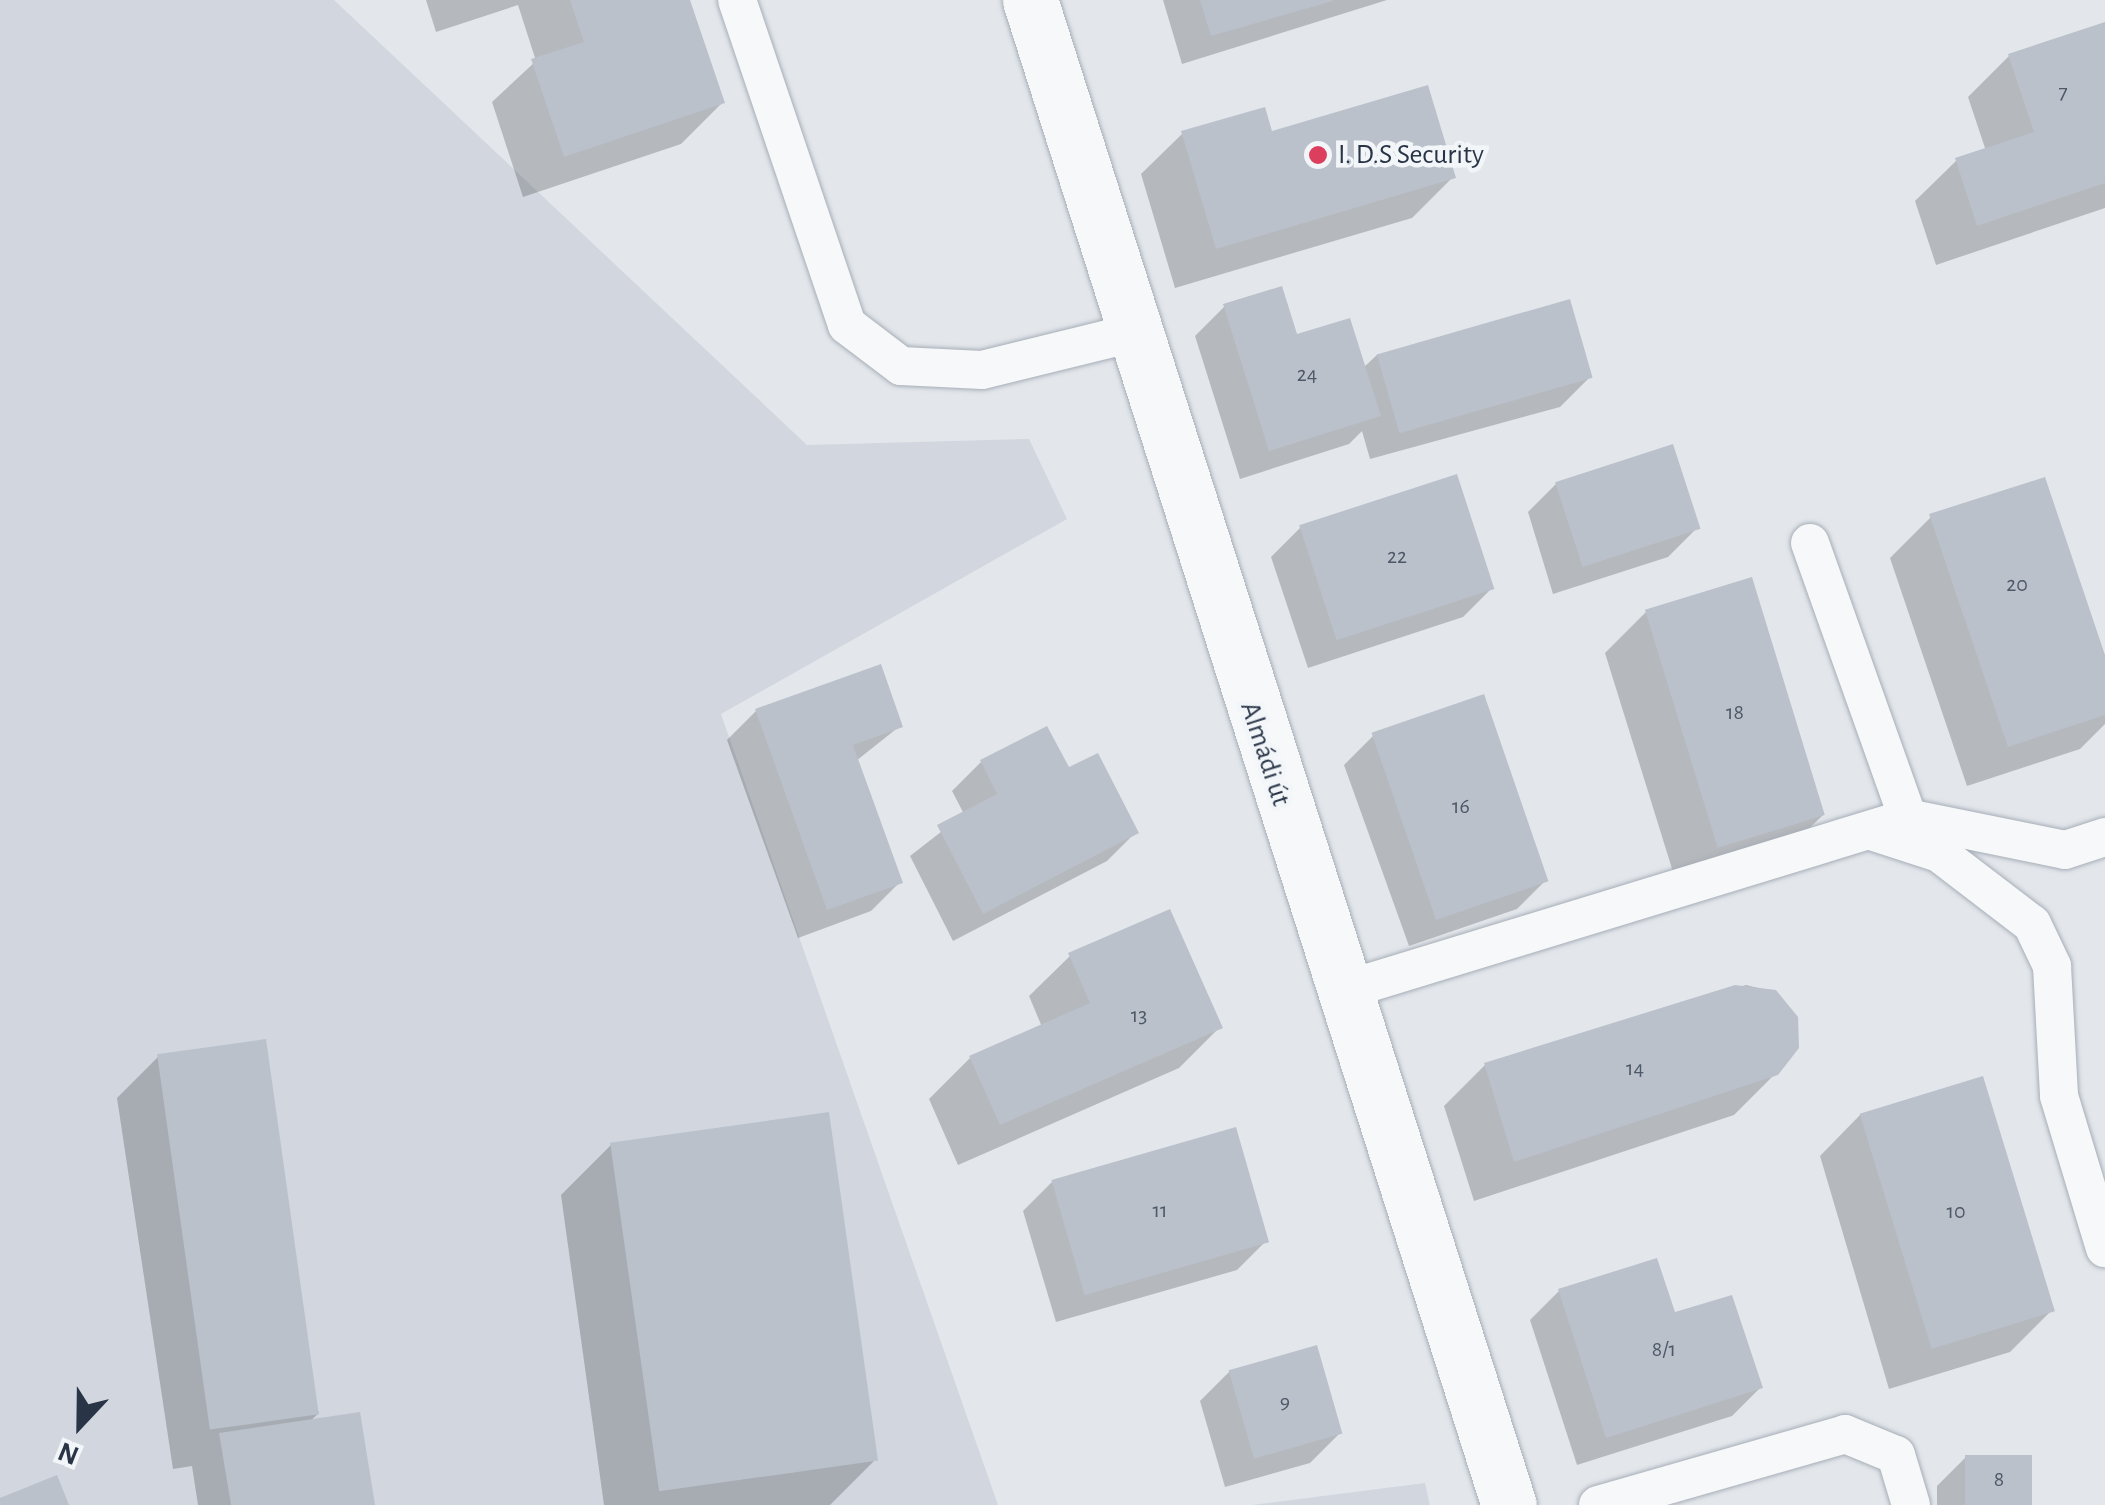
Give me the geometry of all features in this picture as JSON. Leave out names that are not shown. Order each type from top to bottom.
[{"type":"street","name":"Almádi út","points":[[1030,0],[1129,334],[1509,1505]]},
{"type":"lane","points":[[737,0],[847,324],[901,366],[965,369],[1129,334]]},
{"type":"lane","points":[[1810,543],[1908,818]]},
{"type":"lane","points":[[1342,991],[1908,818],[2065,850],[2105,837]]},
{"type":"lane","points":[[1870,830],[1939,853],[2032,924],[2052,966],[2059,1096],[2105,1248]]},
{"type":"lane","points":[[1598,1505],[1845,1434],[1896,1455],[1911,1505]]},
{"type":"shaded area","points":[[0,0],[334,0],[807,445],[1029,439],[1067,519],[721,714],[998,1505],[0,1505]]},
{"type":"shaded area","points":[[1425,1483],[1430,1505],[1252,1505]]},
{"type":"building","points":[[570,0],[690,0],[725,103],[564,157],[531,59],[584,42]]},
{"type":"building","points":[[1200,0],[1333,0],[1333,1],[1211,36]]},
{"type":"building","points":[[2105,22],[2105,183],[1977,226],[1955,158],[2034,132],[2008,54]]},
{"type":"building","name":"I. D.S Security","points":[[1428,85],[1456,178],[1216,249],[1181,131],[1265,107],[1272,131]]},
{"type":"building","points":[[1282,286],[1297,334],[1350,318],[1381,416],[1269,451],[1223,304]]},
{"type":"building","points":[[1570,299],[1593,378],[1399,433],[1377,354]]},
{"type":"building","points":[[1673,444],[1701,529],[1583,567],[1555,482]]},
{"type":"building","points":[[1457,474],[1494,589],[1337,640],[1299,525]]},
{"type":"building","points":[[2045,477],[2105,655],[2105,715],[2008,747],[1929,514]]},
{"type":"building","points":[[1752,577],[1825,815],[1718,848],[1645,610]]},
{"type":"building","points":[[881,664],[903,727],[853,745],[903,883],[827,910],[755,709]]},
{"type":"building","points":[[1484,694],[1548,881],[1436,920],[1371,733]]},
{"type":"building","points":[[1047,726],[1069,767],[1098,753],[1139,833],[983,914],[937,825],[997,794],[980,760]]},
{"type":"building","points":[[1170,909],[1223,1028],[1000,1125],[969,1056],[1090,1003],[1068,953]]},
{"type":"building","points":[[1735,985],[1776,990],[1798,1017],[1799,1048],[1778,1075],[1514,1162],[1484,1063]]},
{"type":"building","points":[[266,1039],[319,1414],[210,1430],[157,1054]]},
{"type":"building","points":[[1983,1076],[2055,1311],[1932,1349],[1860,1114]]},
{"type":"building","points":[[829,1112],[878,1461],[659,1491],[610,1143]]},
{"type":"building","points":[[1236,1127],[1269,1242],[1085,1295],[1051,1180]]},
{"type":"building","points":[[1657,1258],[1675,1312],[1732,1295],[1763,1388],[1606,1438],[1558,1289]]},
{"type":"building","points":[[1317,1345],[1342,1433],[1254,1459],[1229,1370]]},
{"type":"building","points":[[360,1412],[375,1505],[231,1505],[219,1433]]},
{"type":"building","points":[[1965,1455],[2032,1455],[2032,1505],[1965,1505]]},
{"type":"building","points":[[57,1475],[69,1505],[0,1505],[0,1498]]},
{"type":"place","name":"I. D.S Security","points":[[1318,155]]}]
